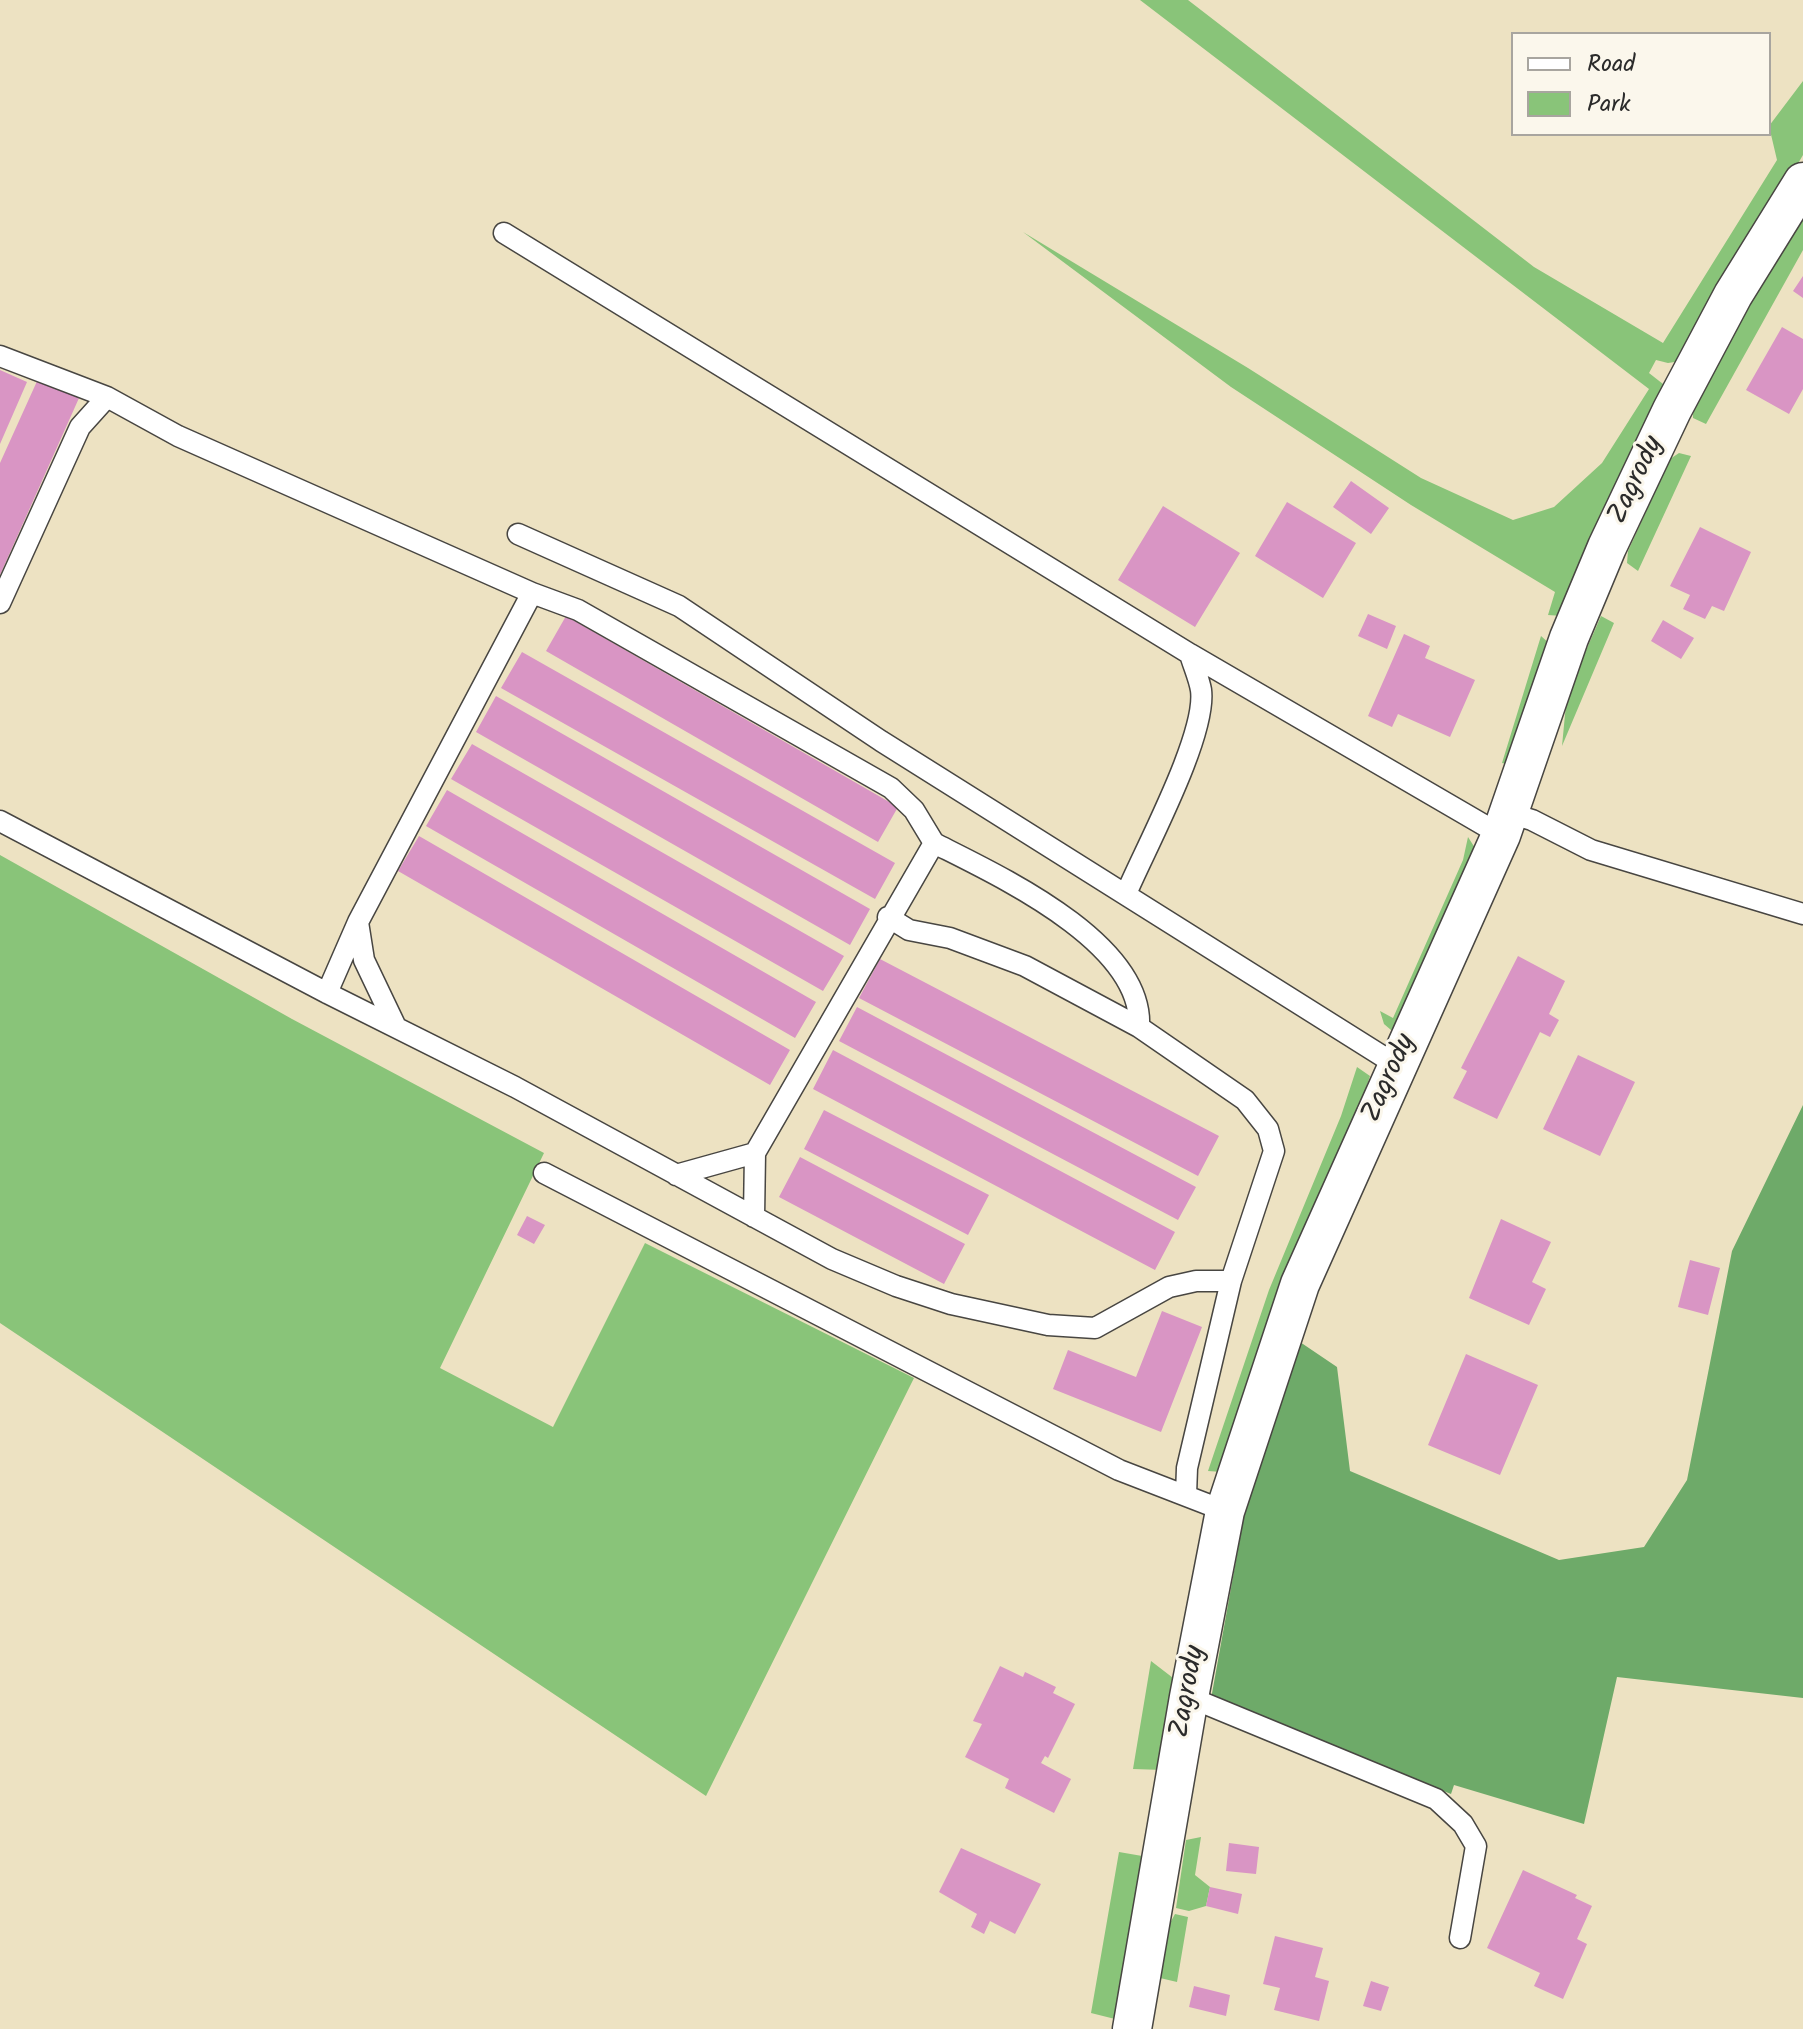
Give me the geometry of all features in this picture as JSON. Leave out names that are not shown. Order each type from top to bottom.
[{"type":"street","name":"Zagrody","points":[[1132,2029],[1189,1697],[1225,1511],[1300,1284],[1505,824],[1569,638],[1620,520],[1672,410],[1733,295],[1803,182]]},
{"type":"lane","points":[[504,233],[1190,654],[1505,824],[1532,820],[1591,850],[1803,914]]},
{"type":"lane","points":[[0,356],[107,397],[178,436],[532,593],[578,610],[891,788],[914,810],[934,843],[1034,896],[1098,943],[1134,992],[1140,1010],[1139,1027]]},
{"type":"lane","points":[[0,603],[80,427],[107,397]]},
{"type":"lane","points":[[518,534],[679,606],[881,741],[1398,1066]]},
{"type":"lane","points":[[327,993],[358,922],[532,593]]},
{"type":"lane","points":[[1126,894],[1199,717],[1201,691],[1190,654]]},
{"type":"lane","points":[[0,821],[832,1259],[896,1286],[951,1304],[1048,1325],[1095,1328],[1169,1287],[1196,1281],[1231,1281]]},
{"type":"lane","points":[[754,1217],[755,1153],[888,917],[934,843]]},
{"type":"lane","points":[[888,917],[909,930],[950,938],[1025,966],[1139,1027],[1227,1085],[1258,1113],[1268,1129],[1274,1151],[1231,1281],[1187,1468],[1186,1495]]},
{"type":"lane","points":[[358,922],[364,960],[396,1027]]},
{"type":"lane","points":[[676,1175],[755,1153]]},
{"type":"lane","points":[[544,1173],[1119,1470],[1225,1511]]},
{"type":"lane","points":[[1189,1697],[1436,1799],[1463,1824],[1476,1846],[1460,1938]]},
{"type":"green space","points":[[1140,0],[1188,0],[1534,267],[1663,343],[1777,160],[1771,123],[1803,81],[1803,155],[1681,361],[1668,363],[1656,360],[1649,373],[1663,384],[1664,393],[1562,616],[1548,615],[1555,592],[1411,505],[1231,387],[1023,232],[1248,368],[1421,478],[1513,520],[1554,507],[1602,463],[1649,389]]},
{"type":"green space","points":[[1803,210],[1803,250],[1706,424],[1693,418],[1697,401],[1722,348]]},
{"type":"green space","points":[[1679,453],[1691,456],[1638,571],[1627,563],[1628,551],[1670,459]]},
{"type":"green space","points":[[1601,616],[1614,623],[1562,746],[1567,694]]},
{"type":"green space","points":[[1541,636],[1551,645],[1510,765],[1502,763]]},
{"type":"green space","points":[[1468,837],[1475,848],[1398,1029],[1391,1030],[1384,1024],[1380,1011],[1393,1018],[1463,860]]},
{"type":"green space","points":[[0,855],[292,1019],[544,1153],[440,1368],[553,1427],[645,1243],[914,1378],[706,1796],[0,1323]]},
{"type":"green space","points":[[1357,1067],[1370,1076],[1352,1130],[1222,1472],[1208,1471],[1269,1290],[1341,1116]]},
{"type":"green space","points":[[1803,1105],[1803,1698],[1617,1677],[1584,1824],[1454,1785],[1451,1794],[1211,1699],[1244,1516],[1266,1437],[1300,1342],[1337,1367],[1350,1471],[1559,1560],[1644,1547],[1687,1480],[1732,1251]]},
{"type":"green space","points":[[1151,1661],[1177,1681],[1164,1770],[1133,1769]]},
{"type":"green space","points":[[1201,1837],[1195,1875],[1210,1887],[1206,1906],[1189,1911],[1176,1908],[1186,1840]]},
{"type":"green space","points":[[1119,1852],[1148,1857],[1119,2020],[1091,2013]]},
{"type":"green space","points":[[1175,1914],[1188,1917],[1177,1982],[1160,1978],[1169,1925]]},
{"type":"building","points":[[1803,276],[1803,298],[1793,291]]},
{"type":"building","points":[[1782,327],[1803,339],[1803,389],[1789,414],[1746,390]]},
{"type":"building","points":[[0,370],[27,382],[0,444]]},
{"type":"building","points":[[38,379],[79,398],[0,575],[0,463]]},
{"type":"building","points":[[1351,481],[1389,508],[1371,534],[1333,507]]},
{"type":"building","points":[[1287,502],[1356,543],[1323,598],[1255,556]]},
{"type":"building","points":[[1163,506],[1240,553],[1195,627],[1118,580]]},
{"type":"building","points":[[1700,527],[1751,552],[1724,611],[1712,606],[1705,619],[1683,609],[1690,595],[1670,586]]},
{"type":"building","points":[[1368,614],[1396,626],[1387,649],[1358,636]]},
{"type":"building","points":[[566,616],[898,807],[878,842],[546,651]]},
{"type":"building","points":[[1663,620],[1694,638],[1681,659],[1651,641]]},
{"type":"building","points":[[1404,634],[1430,646],[1425,658],[1475,680],[1450,737],[1398,714],[1392,727],[1368,716]]},
{"type":"building","points":[[522,652],[895,863],[875,899],[501,688]]},
{"type":"building","points":[[496,696],[870,909],[850,945],[476,732]]},
{"type":"building","points":[[472,744],[844,956],[823,991],[451,779]]},
{"type":"building","points":[[447,790],[816,1002],[795,1038],[426,826]]},
{"type":"building","points":[[419,836],[790,1050],[770,1085],[398,871]]},
{"type":"building","points":[[1518,956],[1565,981],[1549,1014],[1559,1020],[1550,1037],[1540,1032],[1497,1119],[1453,1098],[1467,1071],[1461,1068]]},
{"type":"building","points":[[880,959],[1219,1136],[1198,1176],[859,998]]},
{"type":"building","points":[[857,1007],[1196,1187],[1178,1220],[839,1041]]},
{"type":"building","points":[[833,1050],[1175,1232],[1155,1270],[813,1089]]},
{"type":"building","points":[[1578,1055],[1635,1082],[1600,1156],[1543,1129]]},
{"type":"building","points":[[824,1110],[989,1195],[968,1235],[804,1149]]},
{"type":"building","points":[[800,1157],[965,1244],[944,1284],[779,1197]]},
{"type":"building","points":[[527,1216],[545,1225],[534,1244],[517,1235]]},
{"type":"building","points":[[1501,1219],[1551,1242],[1532,1282],[1546,1289],[1529,1325],[1469,1298]]},
{"type":"building","points":[[1690,1260],[1720,1268],[1708,1315],[1678,1307]]},
{"type":"building","points":[[1162,1311],[1202,1327],[1161,1432],[1053,1389],[1068,1350],[1136,1377]]},
{"type":"building","points":[[1466,1354],[1538,1385],[1500,1475],[1428,1445]]},
{"type":"building","points":[[1000,1666],[1023,1677],[1025,1672],[1056,1687],[1053,1693],[1075,1704],[1048,1758],[1045,1756],[1041,1763],[1071,1779],[1054,1813],[1005,1788],[1009,1779],[965,1757],[982,1724],[973,1721]]},
{"type":"building","points":[[1229,1843],[1259,1847],[1256,1874],[1226,1871]]},
{"type":"building","points":[[961,1848],[1041,1884],[1015,1934],[990,1921],[984,1934],[971,1927],[977,1914],[939,1892]]},
{"type":"building","points":[[1523,1870],[1577,1895],[1575,1898],[1592,1906],[1577,1939],[1587,1944],[1563,1999],[1534,1986],[1540,1973],[1487,1948]]},
{"type":"building","points":[[1210,1887],[1242,1894],[1238,1914],[1206,1906]]},
{"type":"building","points":[[1275,1936],[1323,1948],[1315,1977],[1329,1981],[1319,2021],[1274,2010],[1280,1988],[1263,1984]]},
{"type":"building","points":[[1371,1981],[1389,1987],[1381,2011],[1363,2006]]},
{"type":"building","points":[[1194,1986],[1230,1995],[1226,2016],[1189,2007]]}]
